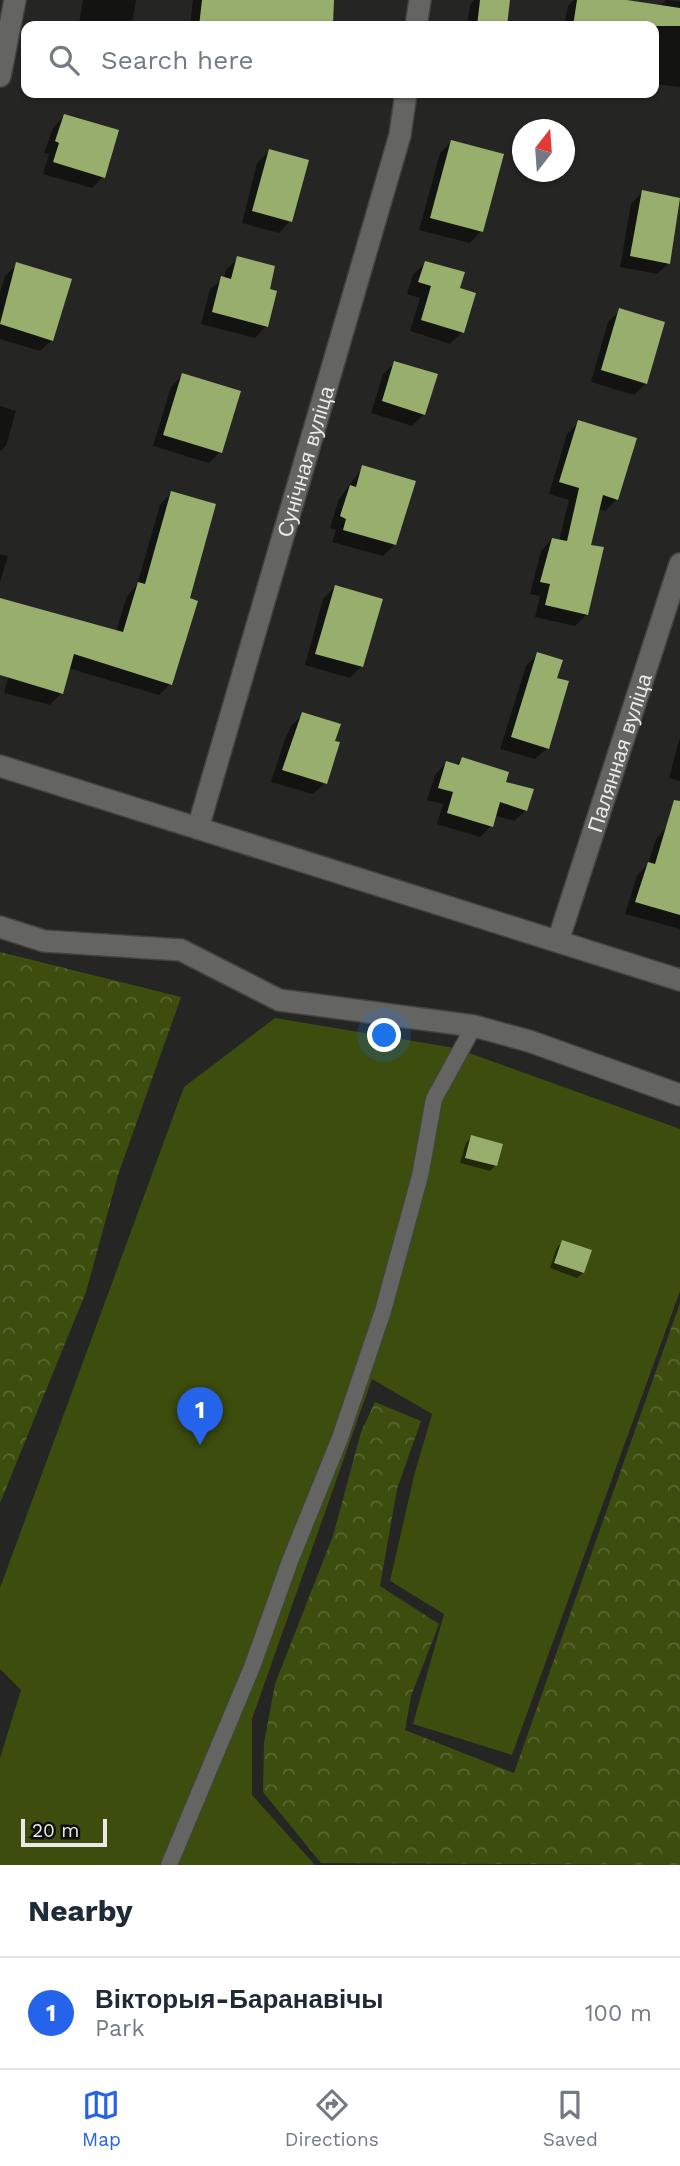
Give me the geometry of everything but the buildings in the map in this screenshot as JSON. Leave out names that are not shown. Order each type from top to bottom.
[{"type":"street","points":[[0,76],[15,0]]},
{"type":"street","points":[[417,21],[420,0]]},
{"type":"street","name":"Сунічная вуліца","points":[[198,828],[400,135],[405,98]]},
{"type":"street","name":"Палянная вуліца","points":[[558,942],[680,564]]},
{"type":"street","points":[[0,766],[680,980]]},
{"type":"street","points":[[0,927],[44,941],[181,950],[279,1000],[474,1026],[529,1041],[680,1095]]},
{"type":"lane","points":[[169,1865],[252,1667],[290,1561],[340,1438],[391,1285],[420,1176],[434,1099],[474,1026]]},
{"type":"green space","points":[[0,952],[181,997],[118,1175],[86,1292],[0,1503]]},
{"type":"green space","points":[[275,1018],[455,1048],[680,1129],[680,1291],[512,1755],[413,1724],[444,1614],[390,1581],[414,1476],[432,1414],[372,1379],[252,1719],[252,1795],[315,1865],[0,1865],[0,1758],[21,1690],[0,1669],[0,1588],[184,1087]]},
{"type":"green space","points":[[680,1303],[680,1865],[321,1863],[263,1792],[264,1743],[275,1684],[333,1536],[361,1432],[375,1402],[421,1421],[397,1489],[380,1586],[439,1624],[411,1696],[405,1730],[514,1773]]},
{"type":"place","name":"Вікторыя-Баранавічы","points":[[200,1445]]}]
